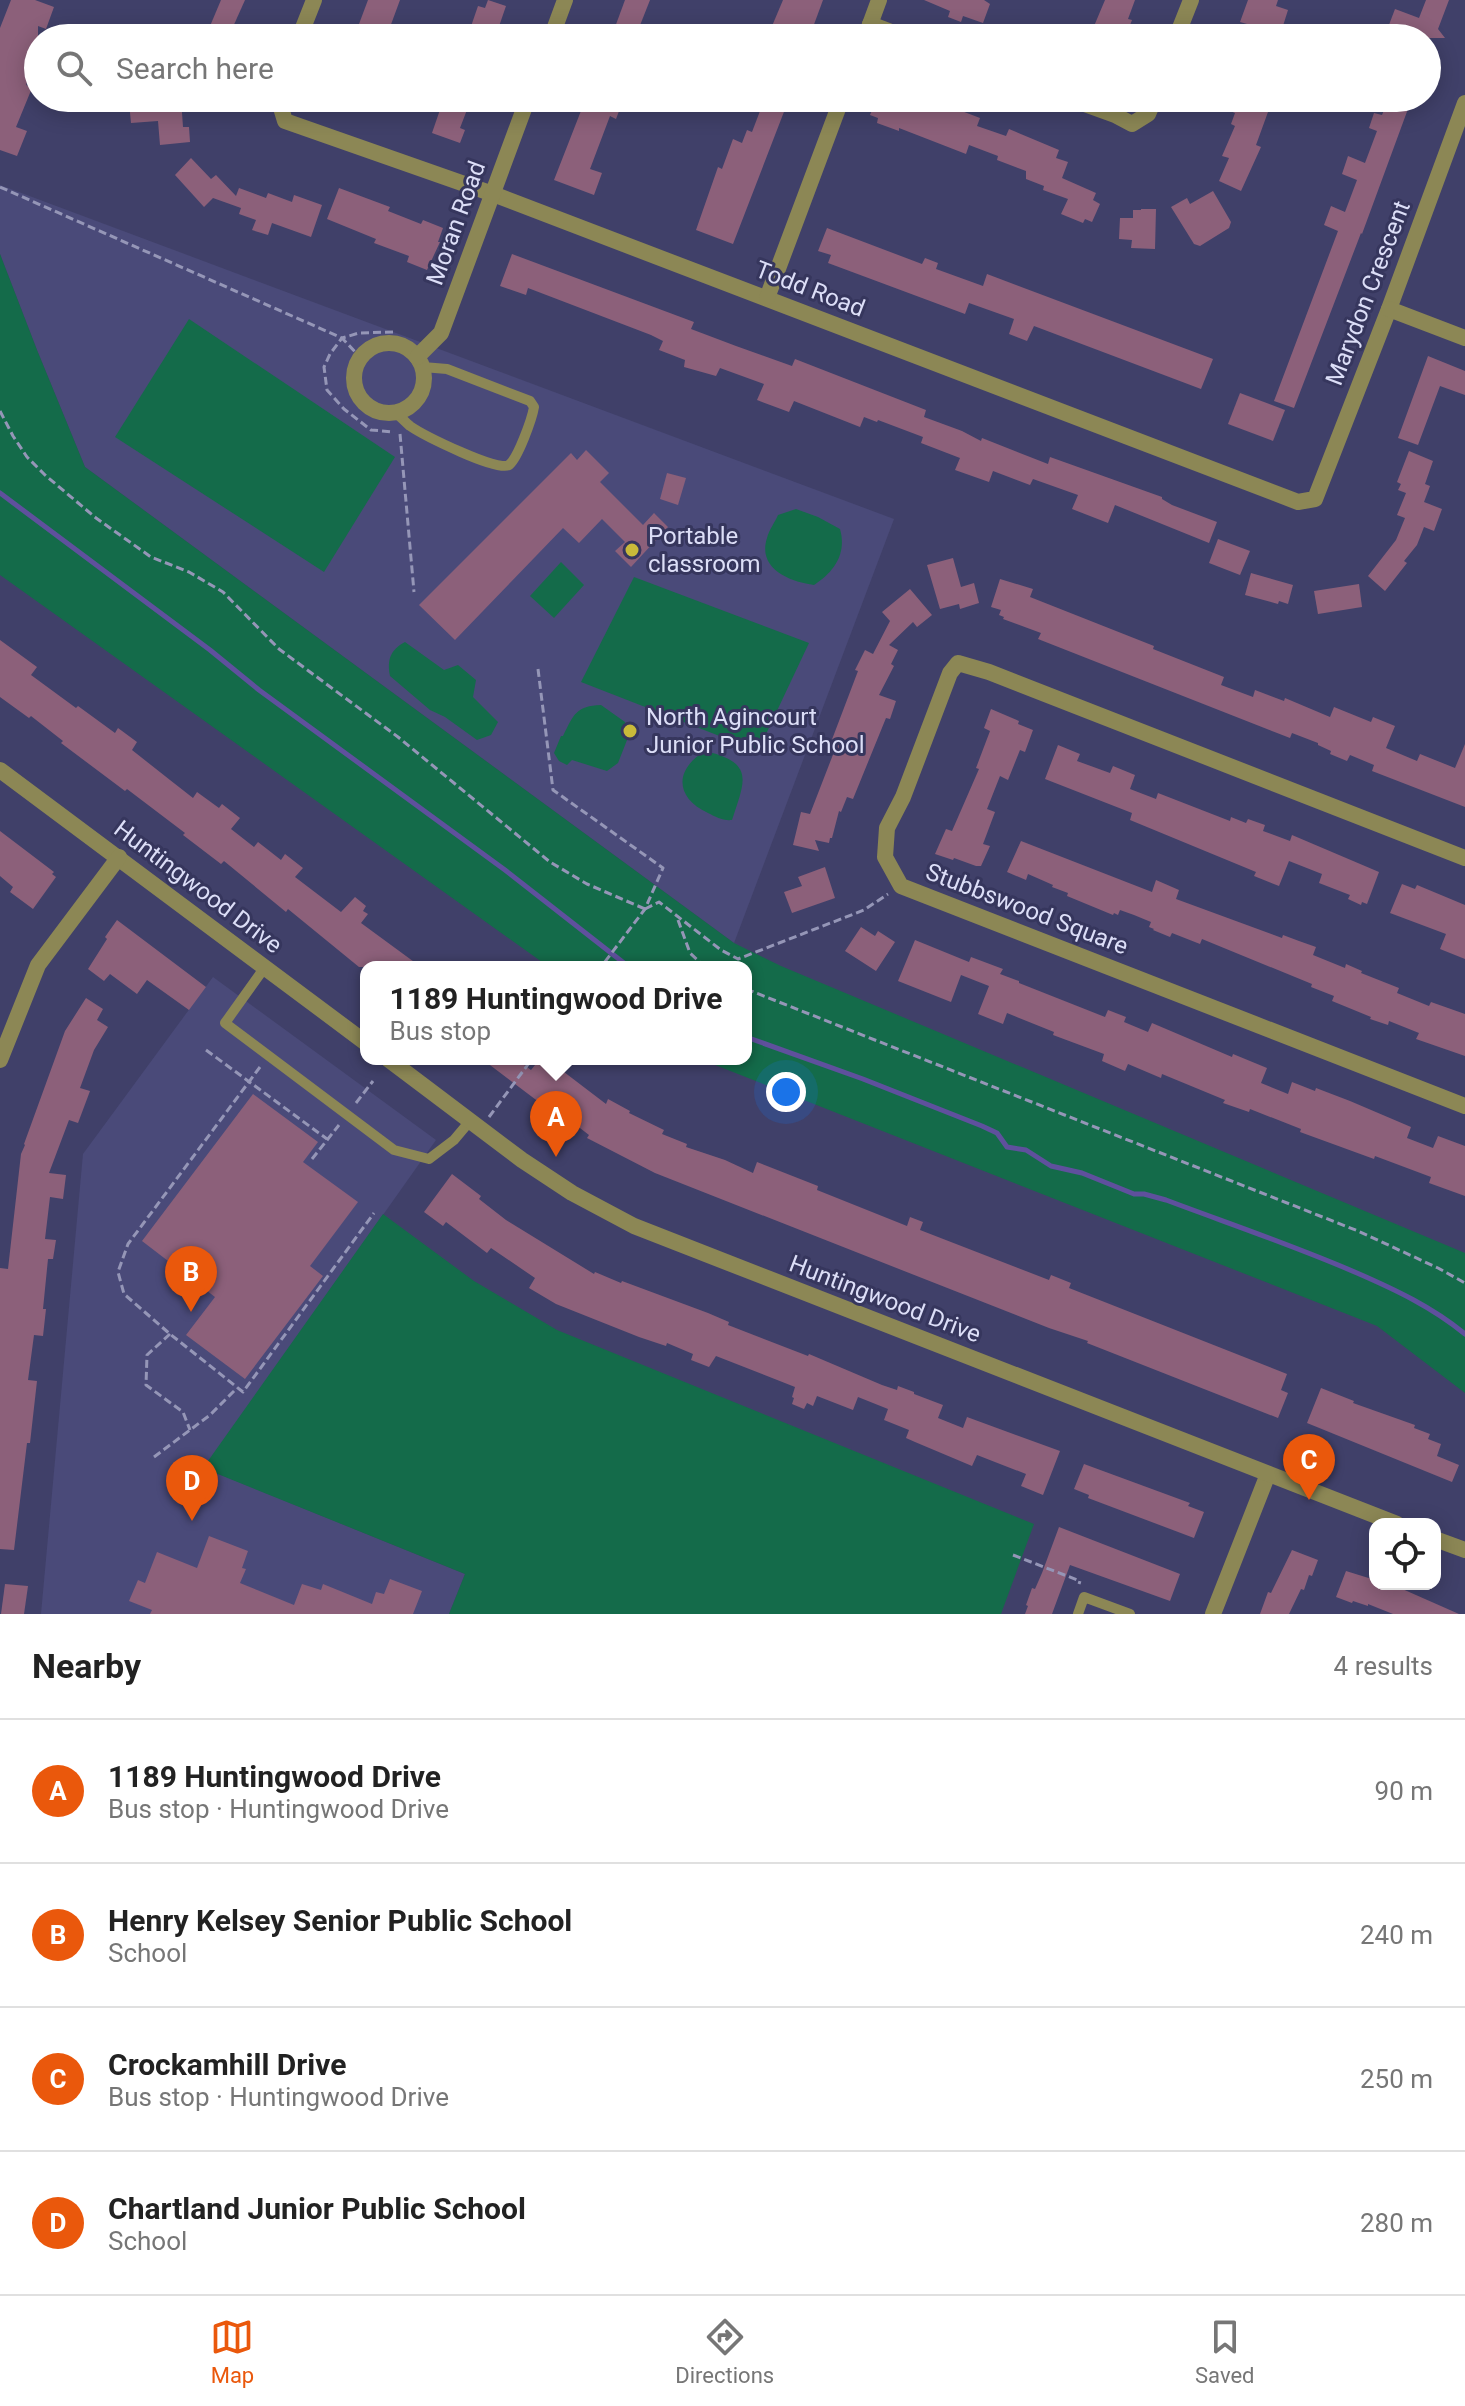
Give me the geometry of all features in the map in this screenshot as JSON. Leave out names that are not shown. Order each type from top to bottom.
[{"type":"street","points":[[305,24],[314,0]]},
{"type":"street","points":[[556,24],[565,0]]},
{"type":"street","points":[[870,24],[879,0]]},
{"type":"street","points":[[1182,24],[1191,0]]},
{"type":"street","name":"Marydon Crescent","points":[[1315,499],[1465,103]]},
{"type":"street","name":"Todd Road","points":[[282,112],[285,121],[493,194],[1298,502],[1315,499]]},
{"type":"street","name":"Moran Road","points":[[396,413],[406,410],[420,396],[424,377],[420,362],[441,333],[523,112]]},
{"type":"street","points":[[767,298],[837,112]]},
{"type":"street","points":[[1107,112],[1132,124],[1149,112]]},
{"type":"street","points":[[1389,309],[1465,338]]},
{"type":"street","points":[[396,413],[379,413],[365,404],[355,390],[354,373],[360,357],[378,345],[389,343],[410,350],[420,362]]},
{"type":"street","name":"Stubbswood Square","points":[[1465,858],[989,672],[958,663],[950,673],[903,797],[887,828],[885,857],[901,886],[1465,1106]]},
{"type":"street","name":"Huntingwood Drive","points":[[0,770],[360,1038]]},
{"type":"street","points":[[1,1051],[38,965],[119,857]]},
{"type":"street","name":"Huntingwood Drive","points":[[396,1065],[572,1193],[634,1226],[1382,1518]]},
{"type":"street","points":[[1213,1614],[1268,1474]]},
{"type":"street","points":[[1441,1541],[1465,1550]]},
{"type":"lane","points":[[396,413],[412,428],[472,457],[501,468],[513,460],[532,416],[534,407],[530,401],[447,369],[420,362]]},
{"type":"lane","points":[[265,967],[225,1023],[382,1141],[394,1150],[429,1159],[454,1140],[470,1121]]},
{"type":"lane","points":[[1078,1614],[1084,1597],[1130,1614]]},
{"type":"path","points":[[0,187],[342,338],[360,357]]},
{"type":"path","points":[[393,332],[359,333],[342,338],[324,367],[327,390],[344,409],[371,430],[399,432],[414,592]]},
{"type":"path","points":[[0,411],[27,457],[96,518],[151,557],[189,572],[223,592],[279,649],[398,737],[550,862],[587,884],[645,909],[659,902],[721,950],[738,959],[864,910],[901,886]]},
{"type":"path","points":[[538,669],[553,790],[663,868],[645,909],[606,961]]},
{"type":"path","points":[[677,917],[690,953],[699,961]]},
{"type":"path","points":[[752,991],[1358,1231],[1465,1283]]},
{"type":"path","points":[[206,1050],[327,1139]]},
{"type":"path","points":[[262,1064],[128,1244],[118,1272],[124,1294],[243,1392],[374,1213]]},
{"type":"path","points":[[491,1115],[528,1065]]},
{"type":"path","points":[[170,1334],[147,1355],[146,1385],[183,1412],[190,1430]]},
{"type":"path","points":[[154,1457],[210,1415],[237,1388]]},
{"type":"path","points":[[1013,1555],[1080,1581],[1075,1594],[1084,1597]]},
{"type":"shaded area","name":"North Agincourt Junior Public School","points":[[0,185],[894,519],[734,943],[85,467],[0,254]]},
{"type":"shaded area","points":[[213,977],[436,1140],[204,1468],[465,1574],[449,1614],[41,1614],[83,1154]]},
{"type":"green space","points":[[0,254],[85,467],[734,943],[781,966],[1465,1253],[1465,1393],[1377,1326],[715,1065],[752,1065],[752,961],[541,961],[0,575]]},
{"type":"green space","points":[[189,319],[395,457],[324,572],[115,437]]},
{"type":"green space","points":[[796,509],[840,529],[842,546],[837,562],[814,585],[786,577],[771,566],[767,558],[767,538],[778,515]]},
{"type":"green space","points":[[561,562],[584,585],[554,618],[530,596]]},
{"type":"green space","points":[[634,577],[809,643],[758,751],[581,682]]},
{"type":"green space","points":[[405,642],[444,670],[458,665],[476,680],[473,697],[498,722],[491,735],[477,740],[430,710],[390,676],[391,656]]},
{"type":"green space","points":[[601,705],[625,722],[629,735],[618,763],[607,771],[572,760],[567,765],[559,761],[554,753],[573,717],[581,709]]},
{"type":"green space","points":[[705,751],[732,761],[742,775],[732,820],[708,813],[689,799],[684,791],[682,783],[688,766]]},
{"type":"green space","points":[[383,1214],[474,1281],[557,1330],[1034,1524],[1001,1614],[449,1614],[465,1574],[203,1468]]},
{"type":"building","points":[[11,0],[35,0],[54,7],[48,24],[24,24],[24,108],[16,127],[27,131],[17,156],[0,150],[0,28]]},
{"type":"building","points":[[221,0],[245,0],[234,24],[211,24]]},
{"type":"building","points":[[368,0],[400,0],[391,24],[359,24]]},
{"type":"building","points":[[488,0],[506,6],[500,24],[472,24],[478,6],[485,8]]},
{"type":"building","points":[[625,0],[650,0],[641,24],[616,24]]},
{"type":"building","points":[[783,0],[823,0],[814,24],[773,24]]},
{"type":"building","points":[[924,0],[984,0],[990,4],[983,23],[963,16],[961,22],[948,17],[950,11]]},
{"type":"building","points":[[1105,0],[1135,0],[1128,19],[1132,20],[1130,24],[1095,24]]},
{"type":"building","points":[[1248,0],[1278,0],[1276,6],[1288,10],[1284,24],[1240,22]]},
{"type":"building","points":[[1426,0],[1449,0],[1440,24],[1389,24],[1395,9],[1419,18]]},
{"type":"building","points":[[130,112],[182,112],[183,127],[189,127],[190,142],[160,145],[158,121],[131,123]]},
{"type":"building","points":[[439,112],[466,112],[460,128],[465,130],[460,143],[432,133]]},
{"type":"building","points":[[581,112],[619,112],[616,119],[610,116],[590,169],[602,173],[594,195],[554,180]]},
{"type":"building","points":[[760,112],[784,112],[733,244],[696,230],[718,167],[722,169],[733,139],[742,143],[747,130],[752,132]]},
{"type":"building","points":[[871,112],[964,112],[980,118],[977,126],[1006,136],[1009,129],[1059,150],[1056,158],[1068,162],[1062,178],[1096,193],[1093,200],[1100,204],[1092,222],[1085,219],[1083,223],[1061,214],[1068,199],[1043,190],[1044,186],[1026,179],[1026,171],[997,160],[998,156],[969,145],[966,154],[899,128],[899,131],[877,123],[878,118],[870,115]]},
{"type":"building","points":[[1233,112],[1268,112],[1256,145],[1261,147],[1241,191],[1219,181],[1229,158],[1222,156],[1235,126],[1231,124],[1235,113]]},
{"type":"building","points":[[1383,112],[1407,112],[1294,408],[1274,401],[1338,231],[1324,225],[1331,206],[1345,212],[1357,180],[1342,174],[1348,156],[1365,163],[1377,131],[1369,128],[1374,113],[1382,115]]},
{"type":"building","points":[[191,158],[211,179],[216,175],[236,196],[239,188],[266,198],[268,193],[292,202],[294,195],[322,205],[311,237],[272,223],[268,235],[252,230],[256,220],[239,214],[241,208],[213,198],[204,207],[175,175]]},
{"type":"building","points":[[339,188],[390,207],[388,211],[421,224],[423,220],[443,228],[427,270],[407,262],[409,256],[374,243],[376,239],[327,219]]},
{"type":"building","points":[[1213,191],[1231,222],[1229,228],[1200,246],[1194,244],[1171,207],[1187,198],[1190,204]]},
{"type":"building","points":[[1156,209],[1155,249],[1131,248],[1132,240],[1119,239],[1120,218],[1133,218],[1133,210]]},
{"type":"building","points":[[827,228],[922,264],[925,258],[938,263],[936,269],[983,286],[987,274],[1213,359],[1201,389],[1034,326],[1027,341],[1009,334],[1014,319],[969,303],[965,314],[828,263],[831,255],[818,251]]},
{"type":"building","points":[[512,254],[694,322],[691,329],[736,346],[792,366],[795,359],[926,410],[924,417],[981,441],[982,438],[1048,464],[1050,457],[1162,497],[1172,505],[1217,522],[1209,543],[1115,505],[1108,523],[1072,509],[1078,495],[1033,479],[1030,485],[993,471],[989,482],[955,470],[960,458],[921,443],[923,437],[878,420],[864,417],[860,427],[794,401],[789,412],[757,400],[764,384],[720,368],[716,376],[684,367],[685,360],[659,350],[663,341],[651,335],[528,288],[526,295],[500,286]]},
{"type":"building","points":[[1428,356],[1465,371],[1465,395],[1440,386],[1418,445],[1398,438]]},
{"type":"building","points":[[1240,393],[1285,410],[1273,441],[1228,424]]},
{"type":"building","points":[[586,450],[609,473],[600,482],[643,525],[654,513],[668,527],[631,567],[615,551],[625,542],[602,519],[579,543],[563,528],[455,640],[419,605],[571,453],[577,460]]},
{"type":"building","points":[[1409,451],[1433,461],[1425,484],[1430,486],[1424,502],[1442,509],[1434,531],[1424,527],[1417,545],[1404,561],[1407,563],[1385,591],[1368,576],[1396,540],[1405,518],[1397,515],[1406,493],[1398,490],[1401,484],[1397,482]]},
{"type":"building","name":"Portable classroom","points":[[667,473],[686,478],[678,505],[660,499]]},
{"type":"building","points":[[1218,539],[1250,551],[1240,575],[1209,563]]},
{"type":"building","points":[[953,558],[961,587],[974,583],[979,603],[960,609],[959,604],[940,609],[927,565]]},
{"type":"building","points":[[1251,573],[1293,585],[1288,604],[1245,595]]},
{"type":"building","points":[[1000,579],[1033,589],[1030,597],[1224,677],[1221,685],[1253,697],[1255,690],[1284,701],[1285,698],[1330,717],[1334,707],[1371,722],[1373,717],[1395,726],[1386,748],[1417,761],[1420,754],[1455,768],[1465,744],[1465,807],[1372,771],[1374,765],[1350,755],[1347,761],[1330,754],[1331,751],[1318,743],[1292,733],[1290,738],[1038,639],[1041,633],[1003,619],[999,615],[1001,610],[991,607]]},
{"type":"building","points":[[1359,584],[1362,607],[1318,614],[1314,591]]},
{"type":"building","points":[[910,589],[932,615],[917,627],[913,622],[889,645],[898,650],[891,664],[894,666],[879,695],[896,701],[890,719],[886,718],[853,799],[847,797],[839,811],[829,843],[815,840],[819,851],[793,845],[801,812],[810,814],[834,752],[828,750],[858,671],[855,670],[865,650],[873,654],[890,621],[882,612]]},
{"type":"building","points":[[0,640],[37,667],[31,675],[115,733],[118,728],[137,742],[132,750],[193,798],[197,792],[219,808],[222,804],[240,818],[231,829],[254,847],[258,842],[281,860],[285,854],[303,868],[295,877],[341,912],[355,897],[366,906],[363,911],[368,914],[361,923],[413,961],[360,961],[359,967],[288,909],[286,912],[224,861],[221,864],[127,789],[125,791],[61,743],[63,741],[31,716],[29,718],[0,697]]},
{"type":"building","points":[[991,709],[1033,730],[1025,752],[1020,750],[1008,780],[1000,776],[987,809],[995,812],[983,844],[990,846],[981,866],[976,866],[935,854],[946,829],[952,831],[979,769],[976,768],[990,731],[984,728]]},
{"type":"building","points":[[1058,745],[1080,754],[1077,761],[1110,773],[1113,766],[1135,775],[1130,789],[1156,799],[1158,793],[1230,821],[1231,817],[1246,823],[1248,819],[1265,825],[1263,831],[1290,841],[1292,835],[1379,872],[1367,904],[1362,902],[1361,905],[1348,899],[1350,895],[1319,883],[1322,874],[1289,861],[1279,886],[1254,876],[1256,872],[1130,820],[1132,813],[1045,779]]},
{"type":"building","points":[[0,831],[54,872],[52,874],[56,877],[33,909],[10,892],[13,887],[0,876]]},
{"type":"building","points":[[1021,841],[1152,892],[1156,880],[1179,890],[1176,899],[1282,938],[1283,935],[1316,947],[1313,955],[1345,968],[1346,964],[1362,971],[1399,988],[1397,993],[1429,1006],[1431,1002],[1465,1014],[1465,1056],[1416,1039],[1419,1033],[1389,1021],[1388,1025],[1370,1019],[1332,1001],[1334,996],[1311,987],[1312,984],[1202,939],[1200,944],[1172,933],[1170,937],[1149,927],[1151,922],[1134,915],[1120,910],[1118,915],[1113,915],[1067,896],[1068,893],[1028,874],[1026,880],[1007,872]]},
{"type":"building","points":[[825,867],[835,898],[792,913],[784,892],[802,886],[798,877]]},
{"type":"building","points":[[1402,884],[1415,889],[1417,885],[1465,905],[1465,959],[1440,949],[1446,934],[1390,913]]},
{"type":"building","points":[[117,920],[206,987],[189,1010],[147,980],[137,994],[110,974],[104,981],[88,969]]},
{"type":"building","points":[[861,927],[875,936],[878,931],[895,942],[876,971],[845,951]]},
{"type":"building","points":[[915,940],[969,962],[971,957],[1003,969],[1000,974],[1019,983],[1105,1017],[1108,1010],[1126,1017],[1124,1022],[1148,1032],[1152,1023],[1232,1057],[1233,1054],[1267,1068],[1261,1083],[1288,1094],[1292,1082],[1315,1091],[1316,1088],[1411,1127],[1407,1138],[1433,1148],[1438,1136],[1465,1146],[1465,1196],[1429,1183],[1431,1177],[1300,1132],[1301,1129],[1250,1109],[1249,1112],[1223,1103],[1225,1100],[1162,1074],[1161,1078],[1128,1064],[1125,1071],[1102,1061],[1104,1054],[1007,1013],[1003,1024],[978,1014],[989,986],[961,975],[951,1002],[898,981]]},
{"type":"building","points":[[86,998],[103,1009],[97,1020],[108,1027],[94,1050],[80,1088],[90,1091],[78,1123],[69,1120],[49,1173],[66,1175],[63,1199],[50,1197],[45,1239],[56,1240],[53,1259],[48,1259],[43,1336],[34,1335],[28,1380],[37,1381],[14,1550],[0,1549],[0,1268],[8,1269],[24,1144],[65,1031]]},
{"type":"building","points":[[490,1065],[524,1065],[531,1070],[535,1065],[555,1065],[606,1104],[608,1099],[664,1130],[662,1134],[687,1144],[686,1147],[753,1173],[757,1162],[907,1226],[910,1217],[923,1222],[920,1230],[1049,1280],[1051,1275],[1071,1283],[1069,1288],[1287,1374],[1281,1390],[1288,1393],[1278,1418],[655,1173],[587,1138],[589,1135],[567,1118],[564,1121]]},
{"type":"building","points":[[253,1094],[318,1142],[303,1162],[358,1202],[310,1266],[323,1276],[245,1379],[186,1335],[215,1297],[142,1241]]},
{"type":"building","points":[[452,1174],[506,1220],[594,1274],[622,1281],[708,1313],[729,1322],[728,1325],[882,1385],[897,1390],[898,1386],[914,1392],[943,1405],[938,1418],[963,1428],[967,1417],[1060,1451],[1043,1495],[1021,1486],[1026,1474],[977,1455],[972,1466],[906,1438],[909,1430],[884,1420],[888,1409],[858,1397],[853,1410],[817,1396],[813,1406],[807,1403],[804,1409],[792,1404],[795,1387],[716,1356],[709,1367],[691,1360],[693,1354],[667,1343],[666,1346],[639,1337],[556,1304],[529,1288],[535,1278],[491,1248],[487,1253],[446,1222],[443,1226],[424,1212]]},
{"type":"building","points":[[1321,1388],[1415,1425],[1414,1428],[1430,1434],[1428,1439],[1441,1444],[1437,1456],[1459,1465],[1452,1482],[1307,1423]]},
{"type":"building","points":[[1084,1464],[1190,1503],[1188,1506],[1204,1512],[1194,1538],[1088,1498],[1089,1495],[1074,1489]]},
{"type":"building","points":[[1059,1527],[1180,1574],[1170,1601],[1070,1565],[1052,1614],[1025,1614],[1032,1588],[1035,1589]]},
{"type":"building","points":[[209,1536],[248,1551],[242,1568],[246,1569],[240,1583],[294,1605],[302,1584],[321,1590],[323,1584],[372,1604],[376,1592],[384,1594],[390,1579],[422,1591],[413,1614],[150,1614],[152,1610],[129,1601],[138,1580],[145,1583],[157,1552],[197,1568]]},
{"type":"building","points":[[1292,1550],[1318,1560],[1312,1576],[1309,1575],[1289,1614],[1260,1614],[1268,1592],[1271,1593]]},
{"type":"building","points":[[1346,1571],[1369,1578],[1369,1590],[1405,1590],[1459,1614],[1393,1614],[1368,1604],[1352,1603],[1336,1597]]},
{"type":"building","points":[[5,1584],[28,1586],[24,1614],[1,1614]]},
{"type":"waterway","points":[[0,493],[259,690],[505,870],[621,961]]},
{"type":"waterway","points":[[752,1039],[982,1126],[997,1133],[1007,1147],[1026,1150],[1051,1166],[1082,1173],[1134,1194],[1166,1200],[1334,1263],[1413,1300],[1465,1334]]},
{"type":"place","name":"Portable classroom","points":[[632,550]]},
{"type":"place","name":"North Agincourt Junior Public School","points":[[630,731]]},
{"type":"place","name":"1189 Huntingwood Drive","points":[[556,1157]]},
{"type":"place","name":"Henry Kelsey Senior Public School","points":[[191,1312]]},
{"type":"place","name":"Crockamhill Drive","points":[[1309,1500]]},
{"type":"place","name":"Chartland Junior Public School","points":[[192,1521]]}]
